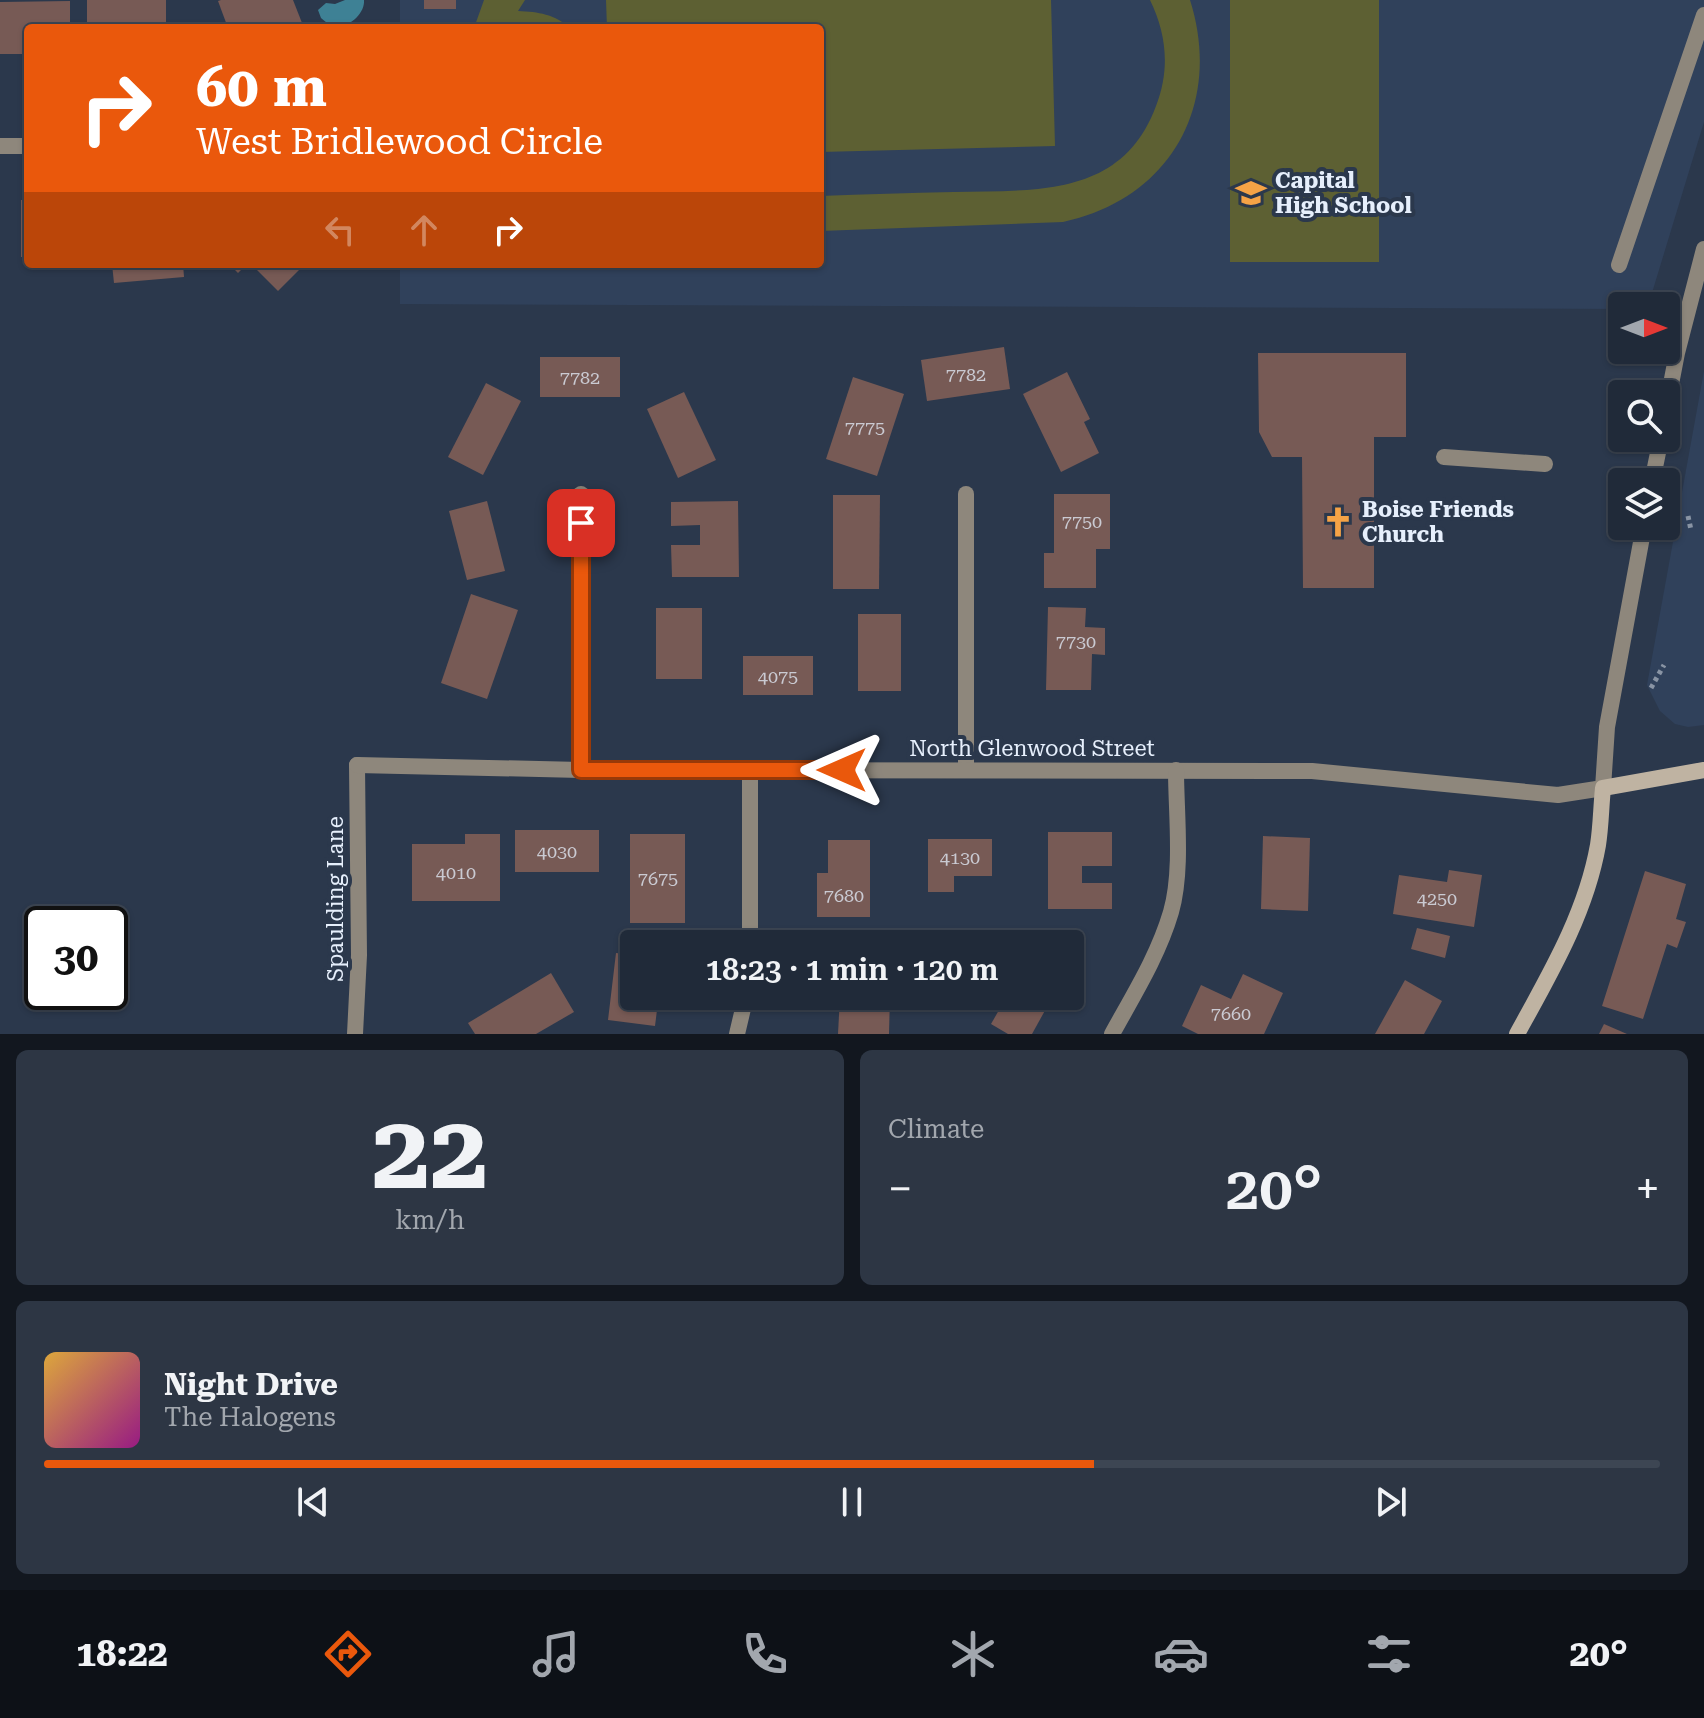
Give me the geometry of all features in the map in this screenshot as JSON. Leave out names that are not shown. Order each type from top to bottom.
[{"type":"main road","name":"North Glenwood Street","points":[[1603,788],[1704,770]]},
{"type":"main road","points":[[1517,1034],[1556,963],[1578,911],[1598,845],[1603,788]]},
{"type":"street","points":[[1619,265],[1704,15]]},
{"type":"street","points":[[0,146],[24,146]]},
{"type":"street","points":[[1672,380],[1704,249]]},
{"type":"street","points":[[1444,457],[1545,464]]},
{"type":"street","points":[[581,494],[581,770]]},
{"type":"street","points":[[966,494],[966,770]]},
{"type":"street","points":[[1603,788],[1607,727],[1641,540]]},
{"type":"street","name":"North Glenwood Street","points":[[357,765],[581,770],[1312,771],[1558,795],[1603,788]]},
{"type":"street","name":"Spaulding Lane","points":[[355,1034],[359,955],[357,765]]},
{"type":"street","points":[[750,770],[750,930]]},
{"type":"street","points":[[1112,1034],[1153,960],[1172,910],[1176,871],[1176,770]]},
{"type":"street","points":[[737,1034],[743,1010]]},
{"type":"path","points":[[1688,516],[1691,530]]},
{"type":"path","points":[[1651,688],[1664,665]]},
{"type":"shaded area","points":[[345,0],[364,0],[360,14],[347,24],[329,24],[321,18],[318,10],[326,3]]},
{"type":"shaded area","name":"Capital High School","points":[[400,0],[1704,0],[1704,122],[1652,292],[1608,292],[1608,309],[400,304],[400,268],[824,268],[824,24],[400,24]]},
{"type":"shaded area","points":[[1704,371],[1704,725],[1688,727],[1675,724],[1660,711],[1647,685],[1673,540],[1680,540],[1680,503]]},
{"type":"green space","points":[[484,0],[525,0],[518,11],[546,15],[564,24],[475,24]]},
{"type":"green space","points":[[606,0],[1051,0],[1055,146],[824,152],[824,24],[607,24]]},
{"type":"green space","points":[[1150,0],[1190,0],[1198,38],[1199,75],[1193,110],[1179,141],[1159,169],[1133,192],[1101,210],[1063,222],[824,231],[824,196],[1015,191],[1073,183],[1099,173],[1121,158],[1141,136],[1156,106],[1165,53]]},
{"type":"green space","points":[[1230,0],[1379,0],[1379,262],[1230,262]]},
{"type":"building","points":[[87,0],[166,0],[166,24],[87,24]]},
{"type":"building","points":[[293,0],[302,24],[227,24],[218,1]]},
{"type":"building","points":[[424,0],[456,0],[456,9],[424,9]]},
{"type":"building","points":[[70,1],[70,24],[24,24],[24,54],[0,54],[0,2]]},
{"type":"building","points":[[21,200],[24,200],[24,257],[21,257]]},
{"type":"building","points":[[112,268],[183,268],[184,277],[114,283]]},
{"type":"building","points":[[255,268],[301,268],[278,291]]},
{"type":"building","points":[[1004,347],[1010,389],[927,401],[921,360]]},
{"type":"building","name":"Boise Friends Church","points":[[1258,353],[1406,353],[1406,437],[1374,437],[1374,588],[1303,588],[1302,457],[1272,457],[1259,432]]},
{"type":"building","points":[[540,357],[620,357],[620,397],[540,397]]},
{"type":"building","points":[[1067,372],[1090,419],[1084,422],[1099,453],[1061,472],[1023,394]]},
{"type":"building","points":[[853,377],[904,394],[877,476],[826,459]]},
{"type":"building","points":[[486,383],[521,401],[483,475],[448,457]]},
{"type":"building","points":[[684,392],[716,460],[678,478],[647,409]]},
{"type":"building","points":[[1054,494],[1110,494],[1110,549],[1096,549],[1096,588],[1044,588],[1044,553],[1054,553]]},
{"type":"building","points":[[833,495],[880,495],[879,589],[833,589]]},
{"type":"building","points":[[487,501],[505,571],[467,580],[449,511]]},
{"type":"building","points":[[738,501],[739,577],[672,577],[671,545],[700,545],[700,525],[671,526],[671,502]]},
{"type":"building","points":[[471,594],[518,610],[487,699],[441,683]]},
{"type":"building","points":[[1048,607],[1086,608],[1085,627],[1105,628],[1105,655],[1092,654],[1091,690],[1046,690]]},
{"type":"building","points":[[656,608],[702,608],[702,679],[656,679]]},
{"type":"building","points":[[858,614],[901,614],[901,691],[858,691]]},
{"type":"building","points":[[743,656],[813,656],[813,695],[743,695]]},
{"type":"building","points":[[515,830],[599,830],[599,872],[515,872]]},
{"type":"building","points":[[1048,832],[1112,832],[1112,866],[1082,866],[1082,883],[1112,883],[1112,909],[1048,909]]},
{"type":"building","points":[[465,834],[500,834],[500,901],[412,901],[412,844],[465,844]]},
{"type":"building","points":[[630,834],[685,834],[685,923],[630,923]]},
{"type":"building","points":[[1263,836],[1310,838],[1308,911],[1261,909]]},
{"type":"building","points":[[928,839],[992,839],[992,876],[954,876],[954,892],[928,892]]},
{"type":"building","points":[[828,840],[870,840],[870,917],[817,917],[817,873],[828,873]]},
{"type":"building","points":[[1449,870],[1482,875],[1474,927],[1393,914],[1399,875],[1447,882]]},
{"type":"building","points":[[1645,871],[1686,884],[1676,919],[1686,922],[1677,948],[1667,944],[1643,1019],[1602,1006]]},
{"type":"building","points":[[1417,928],[1450,936],[1445,958],[1411,949]]},
{"type":"building","points":[[616,953],[620,953],[620,1010],[657,1010],[655,1026],[608,1020]]},
{"type":"building","points":[[551,973],[574,1012],[536,1034],[475,1034],[468,1023]]},
{"type":"building","points":[[1243,974],[1283,993],[1264,1034],[1198,1034],[1182,1026],[1201,985],[1231,999]]},
{"type":"building","points":[[1405,980],[1442,1001],[1424,1034],[1375,1034]]},
{"type":"building","points":[[839,1010],[890,1010],[889,1034],[838,1034]]},
{"type":"building","points":[[999,1010],[1045,1010],[1032,1034],[1008,1034],[991,1024]]},
{"type":"building","points":[[1604,1024],[1627,1034],[1599,1034]]},
{"type":"place","name":"Capital High School","points":[[1251,193]]},
{"type":"place","name":"Boise Friends Church","points":[[1338,522]]},
{"type":"route","points":[[581,523],[581,770],[842,770]]}]
